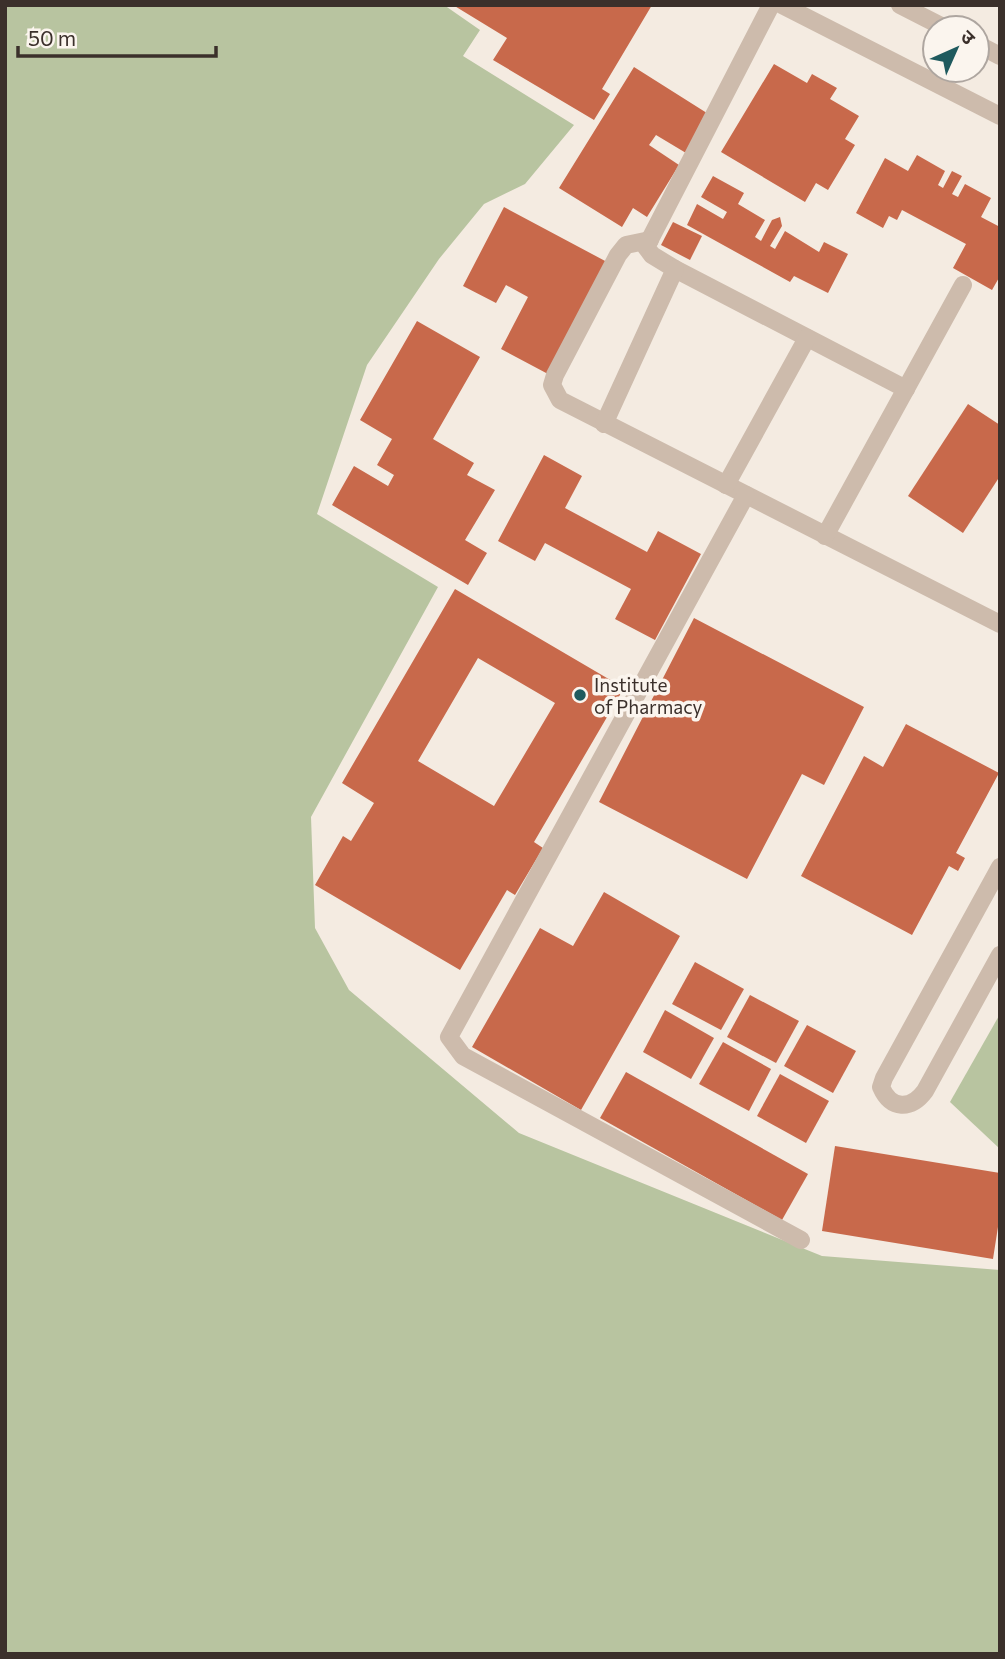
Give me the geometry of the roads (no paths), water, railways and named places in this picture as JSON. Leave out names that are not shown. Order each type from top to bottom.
[{"type":"street","points":[[771,5],[646,247],[652,255],[675,269],[906,389]]},
{"type":"street","points":[[782,5],[1000,116]]},
{"type":"street","points":[[900,5],[921,16]]},
{"type":"street","points":[[650,240],[626,245],[555,375],[552,385],[560,400],[1000,624]]},
{"type":"street","points":[[604,424],[675,269]]},
{"type":"street","points":[[825,536],[963,285]]},
{"type":"street","points":[[726,485],[807,338]]},
{"type":"street","points":[[746,495],[449,1037],[463,1056],[801,1240]]},
{"type":"street","points":[[1000,867],[884,1077],[881,1087],[893,1103],[902,1106],[912,1104],[925,1091],[1000,955]]},
{"type":"place","name":"Institute of Pharmacy","points":[[580,695]]}]
